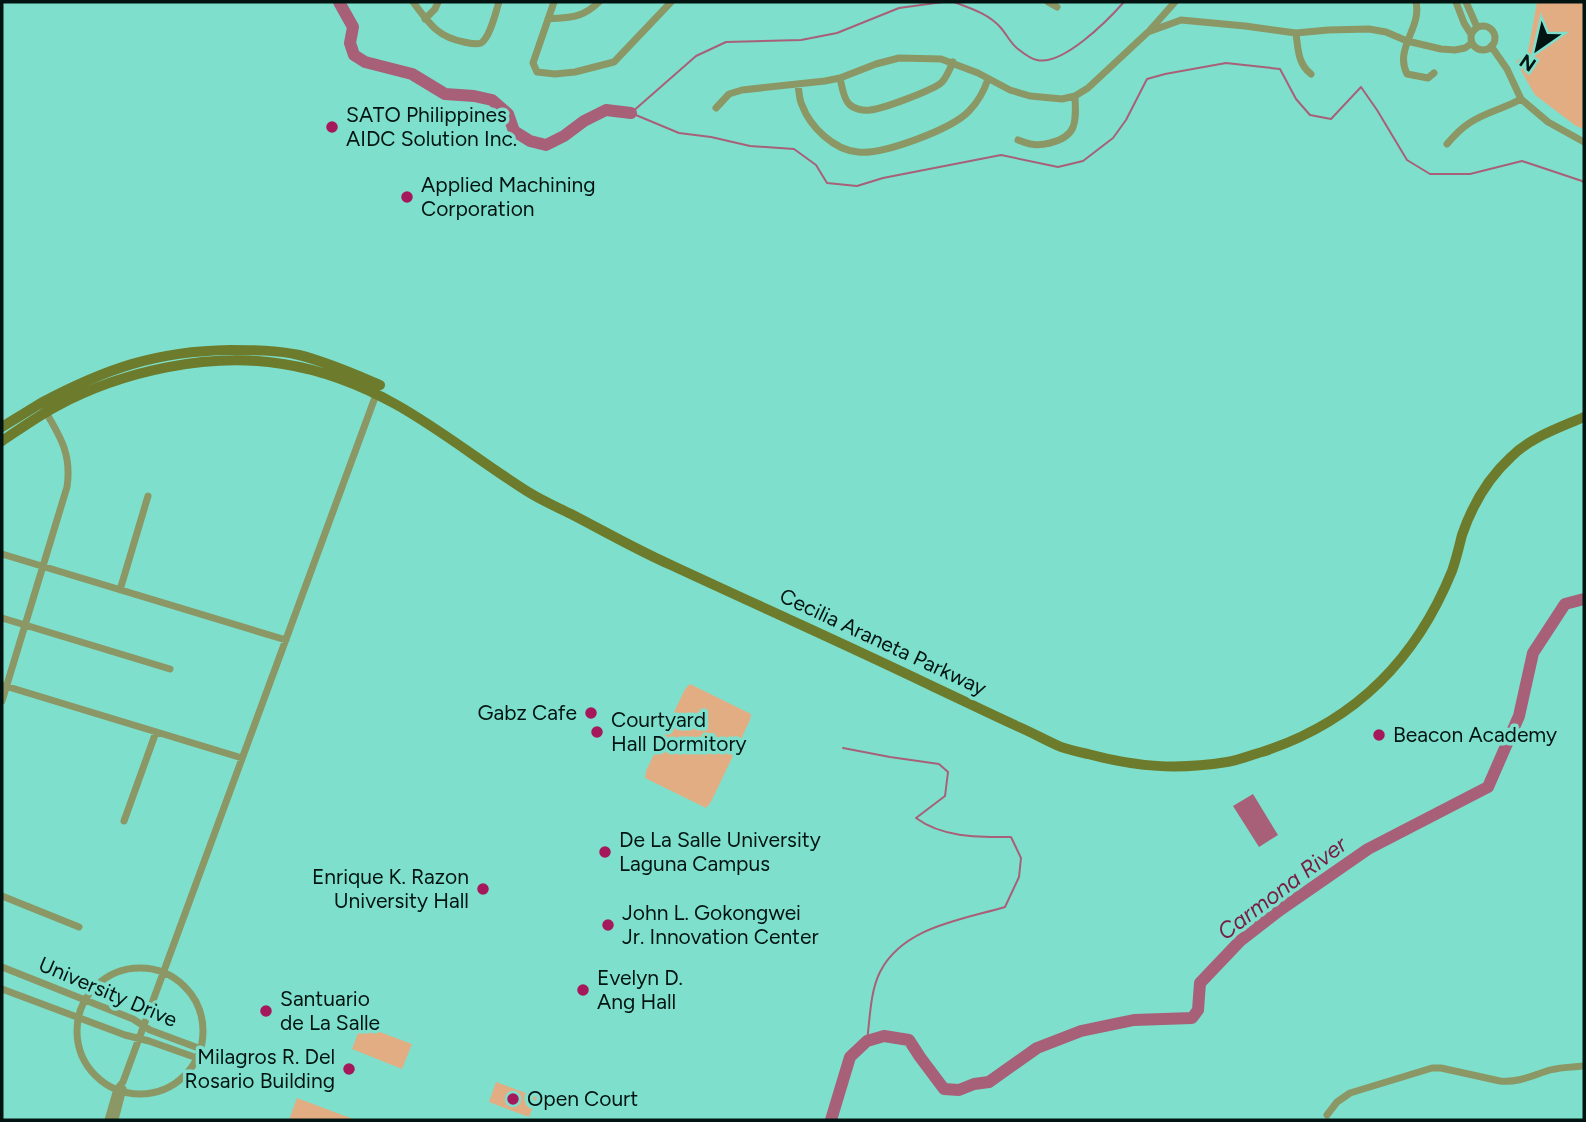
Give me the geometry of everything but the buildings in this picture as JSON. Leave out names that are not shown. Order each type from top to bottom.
[{"type":"street","points":[[413,2],[425,19],[442,35],[474,44],[481,43],[488,33],[499,2]]},
{"type":"street","points":[[425,19],[438,2]]},
{"type":"street","points":[[554,2],[533,63],[537,72],[555,75],[614,62],[671,2]]},
{"type":"street","points":[[548,19],[579,16],[599,2]]},
{"type":"street","points":[[1048,2],[1057,7]]},
{"type":"street","points":[[1416,2],[1416,22],[1403,55],[1403,67],[1407,74],[1420,78],[1428,78],[1434,74]]},
{"type":"street","points":[[1456,2],[1464,23],[1474,30],[1488,27],[1493,33],[1491,46],[1484,50],[1472,43]]},
{"type":"street","points":[[1148,32],[1181,20],[1296,33],[1369,29],[1386,32],[1408,41],[1455,50],[1472,43],[1474,30],[1466,2]]},
{"type":"street","points":[[716,108],[729,94],[742,90],[840,78],[899,58],[941,59],[953,62],[1010,90],[1030,96],[1062,99],[1075,96],[1108,71],[1174,3],[1181,20]]},
{"type":"street","points":[[1296,33],[1303,68],[1311,74]]},
{"type":"street","points":[[1491,46],[1507,69],[1521,99],[1548,122],[1584,142]]},
{"type":"street","points":[[840,78],[849,105],[858,110],[870,110],[941,83],[953,62]]},
{"type":"street","points":[[798,84],[802,105],[816,128],[835,145],[858,152],[914,140],[955,121],[967,113],[980,97],[988,79]]},
{"type":"street","points":[[1018,140],[1032,145],[1064,139],[1071,132],[1076,120],[1075,96]]},
{"type":"street","points":[[1447,144],[1466,125],[1521,99]]},
{"type":"street","name":"Cecilia Araneta Parkway","points":[[2,441],[43,408],[84,382],[130,363],[167,355],[258,350],[287,353],[323,362],[378,390],[532,494],[670,565],[1063,747],[1121,763],[1182,767],[1231,762],[1273,748],[1328,723],[1356,703],[1405,656],[1423,630],[1455,564],[1475,504],[1490,480],[1523,446],[1583,418]]},
{"type":"street","name":"Cecilia Araneta Parkway","points":[[2,427],[43,408],[60,404],[132,375],[177,366],[267,362],[300,367],[378,390]]},
{"type":"street","points":[[108,1120],[378,390]]},
{"type":"street","points":[[2,701],[4,686],[69,477],[64,445],[43,408]]},
{"type":"street","points":[[120,590],[148,496]]},
{"type":"street","points":[[2,554],[286,640]]},
{"type":"street","points":[[2,618],[170,669]]},
{"type":"street","points":[[4,686],[242,758]]},
{"type":"street","points":[[124,821],[156,732]]},
{"type":"street","points":[[2,896],[79,927]]},
{"type":"street","name":"University Drive","points":[[2,967],[201,1049]]},
{"type":"street","points":[[135,968],[150,968],[163,972],[189,990],[197,1003],[202,1018],[201,1049],[189,1070],[179,1081],[166,1088],[136,1094],[120,1090],[105,1083],[88,1065],[78,1042],[78,1017],[85,999],[106,977],[135,968]]},
{"type":"street","name":"University Drive","points":[[2,989],[125,1035],[197,1058]]},
{"type":"street","points":[[1327,1115],[1337,1102],[1350,1093],[1432,1068],[1510,1082],[1552,1070],[1584,1066]]},
{"type":"street","points":[[115,1120],[120,1090]]},
{"type":"shaded area","points":[[1537,2],[1584,2],[1584,129],[1535,95],[1516,62],[1528,51]]},
{"type":"shaded area","points":[[690,684],[751,714],[706,808],[645,778],[685,689]]},
{"type":"shaded area","points":[[1253,794],[1278,835],[1259,847],[1233,806]]},
{"type":"shaded area","points":[[361,1025],[412,1044],[402,1069],[352,1049]]},
{"type":"shaded area","name":"Open Court","points":[[496,1082],[537,1097],[529,1117],[489,1102]]},
{"type":"shaded area","points":[[297,1098],[353,1119],[357,1120],[289,1120]]},
{"type":"waterway","points":[[339,2],[353,27],[350,43],[354,55],[365,62],[412,74],[445,94],[492,100],[508,114],[514,131],[530,141],[546,145],[606,110],[631,113]]},
{"type":"waterway","points":[[943,2],[899,8],[837,33],[801,40],[726,42],[696,56],[631,113],[679,133],[750,146],[794,149],[816,165],[827,183],[857,186],[883,178],[1001,155],[1058,167],[1083,161],[1113,138],[1126,120],[1147,79],[1226,63],[1280,69],[1296,99],[1310,115],[1331,119],[1361,87],[1407,160],[1430,174],[1470,174],[1522,161],[1584,183]]},
{"type":"waterway","points":[[954,2],[991,19],[1016,47],[1037,60],[1048,60],[1072,49],[1124,2]]},
{"type":"waterway","name":"Carmona River","points":[[831,1120],[850,1057],[867,1041],[884,1036],[909,1040],[944,1089],[959,1090],[989,1082],[1037,1048],[1081,1031],[1134,1020],[1192,1018],[1198,1010],[1200,983],[1240,941],[1368,849],[1488,787],[1519,716],[1533,653],[1565,604],[1584,599]]},
{"type":"waterway","points":[[843,748],[939,764],[948,772],[945,796],[916,818],[949,833],[1011,837],[1021,858],[1019,877],[1005,907],[935,927],[918,935],[890,957],[874,988],[867,1041]]},
{"type":"place","name":"SATO Philippines AIDC Solution Inc.","points":[[332,127]]},
{"type":"place","name":"Applied Machining Corporation","points":[[407,197]]},
{"type":"place","name":"Gabz Cafe","points":[[591,713]]},
{"type":"place","name":"Courtyard Hall Dormitory","points":[[597,732]]},
{"type":"place","name":"Beacon Academy","points":[[1379,735]]},
{"type":"place","name":"De La Salle University Laguna Campus","points":[[605,852]]},
{"type":"place","name":"Enrique K. Razon University Hall","points":[[483,889]]},
{"type":"place","name":"John L. Gokongwei Jr. Innovation Center","points":[[608,925]]},
{"type":"place","name":"Evelyn D. Ang Hall","points":[[583,990]]},
{"type":"place","name":"Santuario de La Salle","points":[[266,1011]]},
{"type":"place","name":"Milagros R. Del Rosario Building","points":[[349,1069]]},
{"type":"place","name":"Open Court","points":[[513,1099]]}]
